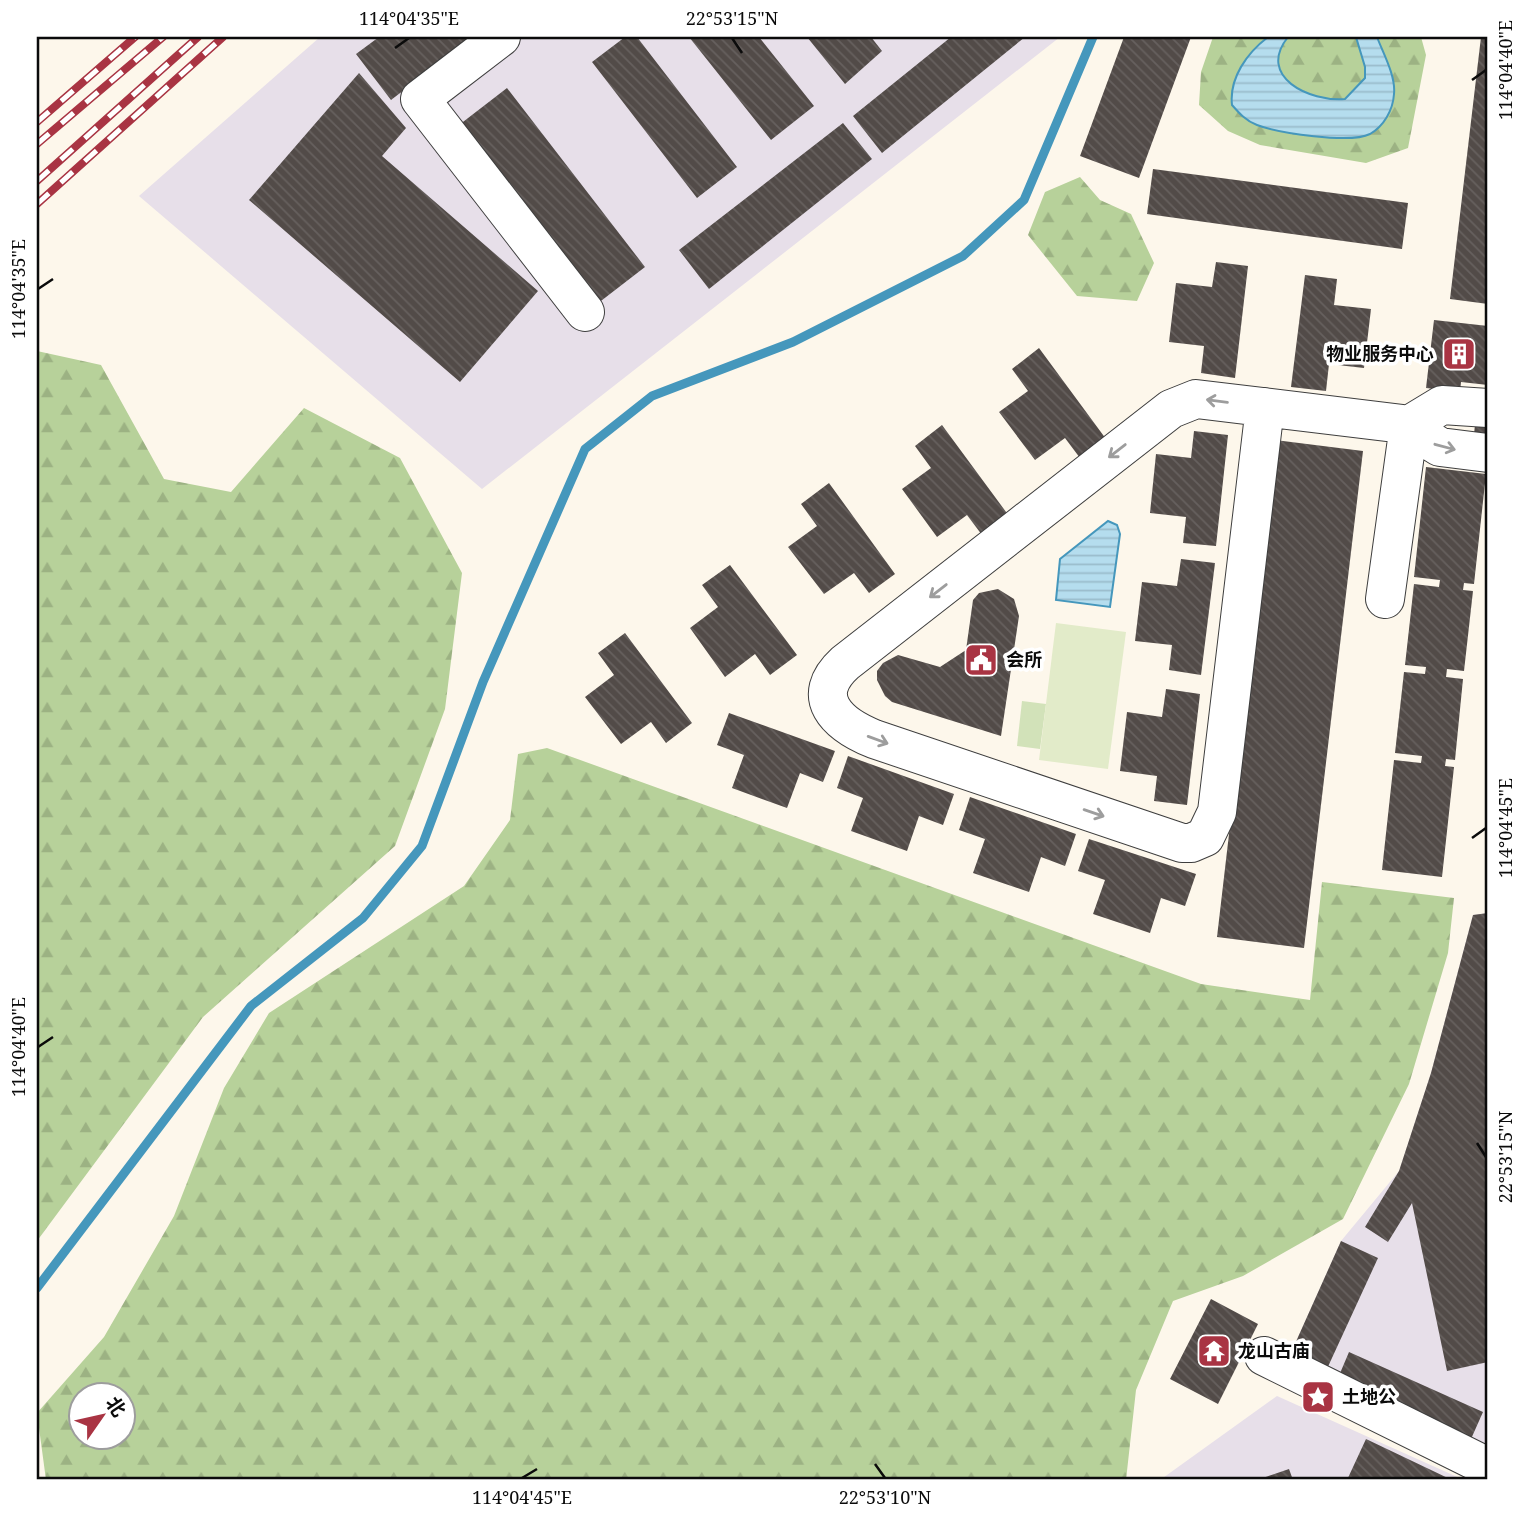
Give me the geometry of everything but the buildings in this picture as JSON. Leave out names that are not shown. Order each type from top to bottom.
[{"type":"lane","points":[[501,37],[420,99],[585,312]]},
{"type":"lane","points":[[1265,407],[1217,812],[1205,837],[1191,843],[1182,843],[874,739],[860,733],[836,716],[828,703],[827,692],[836,672],[845,663],[1171,409],[1196,399],[1265,407],[1409,425],[1440,447],[1488,453]]},
{"type":"lane","points":[[1409,425],[1442,405],[1488,408]]},
{"type":"lane","points":[[1385,599],[1409,425]]},
{"type":"lane","points":[[1264,1356],[1488,1468]]},
{"type":"shaded area","points":[[320,37],[1060,37],[482,489],[139,196]]},
{"type":"shaded area","points":[[1488,913],[1488,1451],[1290,1355],[1341,1241],[1399,1171],[1431,1073],[1473,915]]},
{"type":"shaded area","points":[[1277,1396],[1464,1480],[1160,1480]]},
{"type":"green space","points":[[1213,37],[1421,37],[1426,55],[1408,148],[1366,163],[1260,145],[1228,131],[1199,105],[1201,72]]},
{"type":"green space","points":[[1080,177],[1100,200],[1131,214],[1154,263],[1137,301],[1077,296],[1028,235],[1045,192]]},
{"type":"green space","points":[[37,351],[101,365],[164,479],[231,492],[304,408],[400,458],[462,573],[445,709],[395,846],[203,1017],[37,1241]]},
{"type":"green space","points":[[1056,623],[1126,632],[1108,769],[1039,760]]},
{"type":"green space","points":[[1022,701],[1046,704],[1040,749],[1017,746]]},
{"type":"green space","points":[[547,748],[1201,984],[1310,1000],[1322,882],[1454,898],[1448,953],[1409,1084],[1343,1219],[1243,1276],[1173,1301],[1136,1390],[1126,1480],[46,1480],[37,1413],[66,1380],[66,1450],[136,1450],[136,1380],[66,1380],[104,1337],[174,1216],[224,1088],[269,1013],[464,886],[510,820],[518,754]]},
{"type":"water","points":[[1268,37],[1288,37],[1280,51],[1278,64],[1291,84],[1317,96],[1345,99],[1365,78],[1365,67],[1356,37],[1377,37],[1394,87],[1392,106],[1387,117],[1370,134],[1347,138],[1281,131],[1257,125],[1246,119],[1232,105],[1233,85],[1247,58]]},
{"type":"water","points":[[1108,521],[1117,525],[1120,534],[1110,607],[1056,600],[1060,559]]},
{"type":"waterway","points":[[37,1288],[251,1006],[363,918],[422,846],[483,682],[585,449],[652,396],[793,342],[963,256],[1024,200],[1093,37]]},
{"type":"railway","points":[[37,122],[135,37]]},
{"type":"railway","points":[[37,144],[163,37]]},
{"type":"railway","points":[[37,181],[198,37]]},
{"type":"railway","points":[[37,204],[223,37]]},
{"type":"place","name":"物业服务中心","points":[[1459,354]]},
{"type":"place","name":"会所","points":[[981,660]]},
{"type":"place","name":"龙山古庙","points":[[1214,1351]]},
{"type":"place","name":"土地公","points":[[1318,1397]]}]
